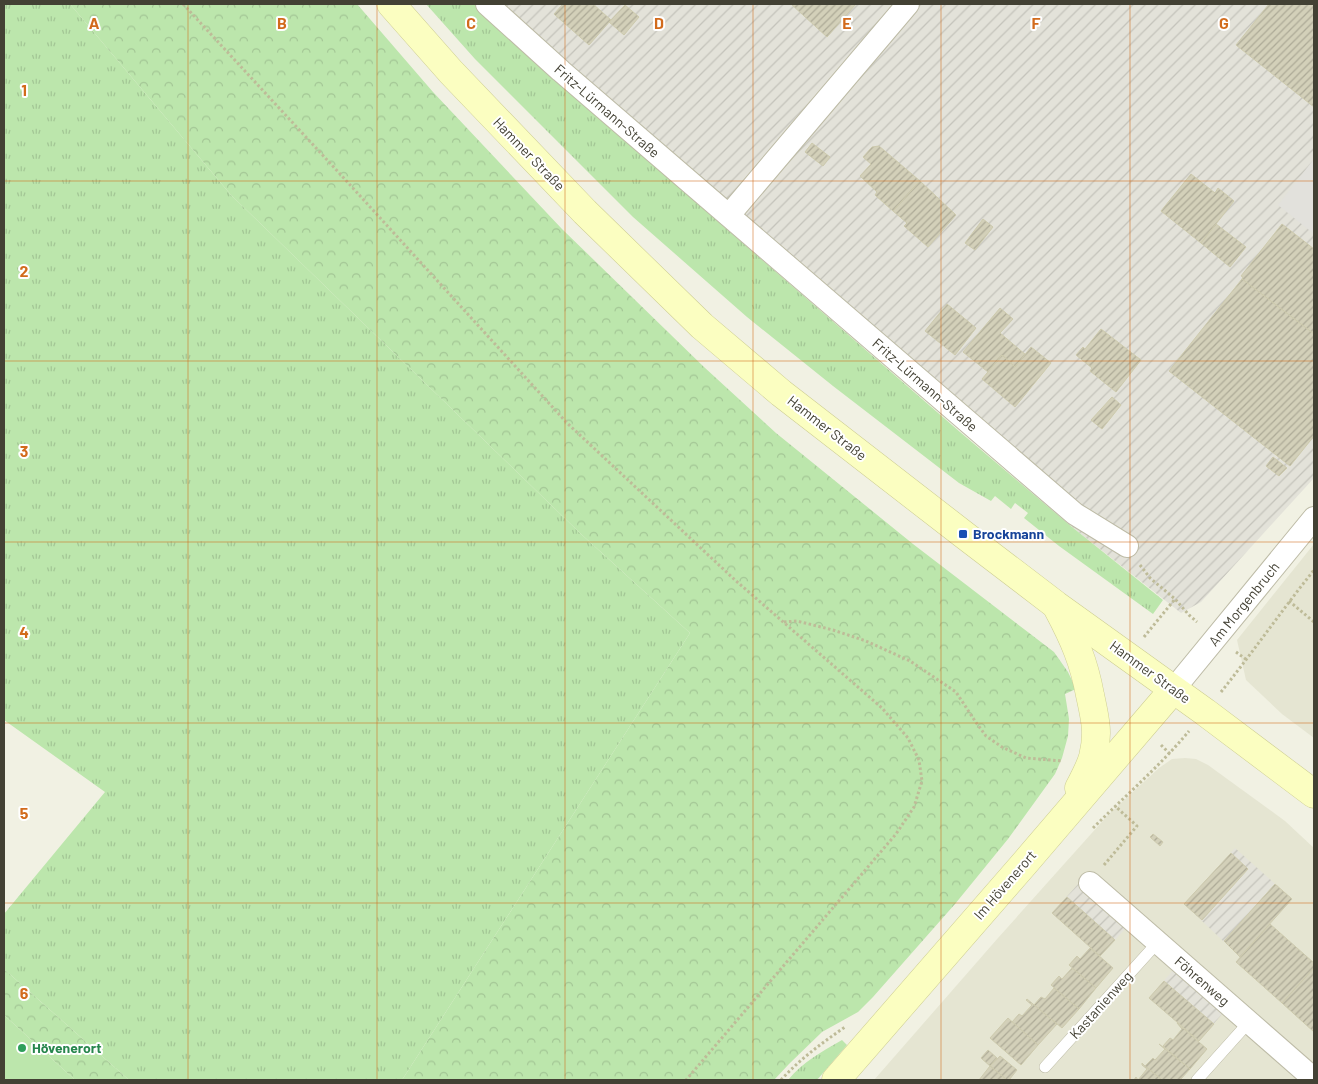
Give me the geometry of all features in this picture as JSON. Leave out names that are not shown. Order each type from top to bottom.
[{"type":"main road","name":"Hammer Straße","points":[[391,4],[450,72],[584,212],[702,326],[781,393],[1056,604],[1314,794]]},
{"type":"main road","points":[[1056,604],[1082,661],[1096,720],[1093,757],[1086,776],[1063,818]]},
{"type":"main road","name":"Im Hövenerort","points":[[836,1080],[1173,690]]},
{"type":"street","name":"Fritz-Lürmann-Straße","points":[[487,4],[561,71],[1075,514],[1126,546]]},
{"type":"street","points":[[729,215],[908,4]]},
{"type":"street","name":"Am Morgenbruch","points":[[1173,690],[1314,518]]},
{"type":"street","name":"Föhrenweg","points":[[1090,882],[1314,1079]]},
{"type":"lane","name":"Kastanienweg","points":[[1045,1067],[1158,942]]},
{"type":"lane","points":[[1197,1080],[1249,1022]]},
{"type":"path","points":[[183,4],[342,175],[567,423],[735,580],[882,708],[908,738],[919,760],[922,781],[914,808],[896,834],[686,1080]]},
{"type":"path","points":[[1126,546],[1150,578],[1176,599],[1188,615],[1216,637]]},
{"type":"path","points":[[1205,712],[1247,660],[1289,601],[1314,570]]},
{"type":"path","points":[[1128,657],[1176,599]]},
{"type":"path","points":[[1289,601],[1314,622]]},
{"type":"path","points":[[784,622],[797,621],[833,630],[866,641],[910,661],[956,692],[986,736],[1002,747],[1026,758],[1066,761],[1062,769]]},
{"type":"path","points":[[1090,882],[1137,826],[1114,806]]},
{"type":"path","points":[[781,1080],[809,1053],[847,1025]]},
{"type":"shaded area","points":[[476,4],[1314,4],[1314,478],[1201,602],[1181,613],[1072,527],[723,224]]},
{"type":"shaded area","points":[[1314,159],[1314,234],[1278,205]]},
{"type":"shaded area","points":[[1314,544],[1314,738],[1282,714],[1246,680],[1237,640]]},
{"type":"shaded area","points":[[1172,759],[1196,759],[1208,765],[1285,821],[1314,848],[1314,1080],[874,1080],[1108,815],[1159,768]]},
{"type":"shaded area","points":[[1235,848],[1292,899],[1240,957],[1184,904]]},
{"type":"shaded area","points":[[1079,883],[1127,927],[1100,956],[1052,913]]},
{"type":"shaded area","points":[[1174,969],[1223,1013],[1199,1041],[1149,998]]},
{"type":"green space","points":[[4,4],[70,4],[231,195],[581,534],[690,633],[402,1080],[129,1080],[4,969],[4,914],[105,792],[4,720]]},
{"type":"green space","points":[[70,4],[357,4],[433,92],[562,229],[704,367],[776,433],[913,544],[1054,652],[1068,672],[1076,689],[1065,694],[1069,719],[1068,736],[1055,774],[1008,839],[955,904],[873,997],[858,1012],[822,1032],[774,1080],[402,1080],[690,633],[581,534],[231,195]]},
{"type":"green space","points":[[426,4],[474,4],[722,225],[960,432],[1072,527],[1163,600],[1153,614],[1059,546],[1024,518],[1028,513],[1015,503],[1011,509],[995,496],[991,501],[959,483],[747,317],[633,217],[475,59]]},
{"type":"green space","points":[[4,969],[129,1080],[75,1080],[4,1015]]},
{"type":"green space","name":"Hövenerort","points":[[4,1015],[75,1080],[4,1080]]},
{"type":"green space","points":[[842,1040],[847,1045],[817,1080],[788,1080],[806,1063]]},
{"type":"building","points":[[563,4],[593,4],[611,20],[589,45],[554,14]]},
{"type":"building","points":[[791,4],[856,4],[827,37]]},
{"type":"building","points":[[1269,4],[1314,4],[1314,107],[1236,45]]},
{"type":"building","points":[[625,5],[639,17],[624,35],[609,22]]},
{"type":"building","points":[[812,143],[830,157],[823,166],[805,152]]},
{"type":"building","points":[[879,146],[920,181],[893,211],[875,195],[877,192],[860,176],[871,164],[863,157],[872,147]]},
{"type":"building","points":[[1191,174],[1215,193],[1218,188],[1234,201],[1201,243],[1161,211]]},
{"type":"building","points":[[920,181],[956,215],[928,247],[904,226],[907,223],[893,211]]},
{"type":"building","points":[[983,219],[993,227],[975,250],[965,243]]},
{"type":"building","points":[[1216,224],[1246,247],[1230,267],[1201,243]]},
{"type":"building","points":[[1282,224],[1314,249],[1314,334],[1242,279],[1243,277],[1241,276]]},
{"type":"building","points":[[1242,279],[1314,334],[1314,436],[1290,466],[1169,371]]},
{"type":"building","points":[[947,304],[976,328],[955,355],[925,331]]},
{"type":"building","points":[[1000,308],[1013,319],[1000,333],[1026,355],[1015,367],[1002,355],[988,372],[963,352]]},
{"type":"building","points":[[1101,329],[1141,360],[1116,392],[1090,371],[1092,368],[1076,355],[1083,347],[1085,349]]},
{"type":"building","points":[[1031,347],[1051,363],[1015,407],[982,379],[1002,355],[1015,367]]},
{"type":"building","points":[[1112,397],[1121,405],[1102,429],[1091,420]]},
{"type":"building","points":[[1273,457],[1287,468],[1279,476],[1266,466]]},
{"type":"building","points":[[1153,834],[1163,842],[1160,846],[1150,837]]},
{"type":"building","points":[[1231,853],[1248,869],[1202,920],[1184,904]]},
{"type":"building","points":[[1275,884],[1292,899],[1240,957],[1224,941]]},
{"type":"building","points":[[1067,897],[1115,940],[1100,956],[1052,913]]},
{"type":"building","points":[[1270,924],[1314,963],[1314,968],[1282,1003],[1236,962]]},
{"type":"building","points":[[1090,948],[1113,968],[1096,988],[1069,965],[1077,956],[1080,959]]},
{"type":"building","points":[[1072,968],[1096,988],[1079,1009],[1051,985],[1059,976],[1062,979]]},
{"type":"building","points":[[1314,968],[1314,1032],[1282,1003]]},
{"type":"building","points":[[1164,981],[1214,1024],[1199,1041],[1149,998]]},
{"type":"building","points":[[1054,988],[1079,1009],[1062,1028],[1034,1005],[1041,997],[1045,999]]},
{"type":"building","points":[[1027,999],[1057,1024],[1038,1045],[1012,1022],[1019,1014],[1022,1016],[1032,1005]]},
{"type":"building","points":[[1008,1018],[1038,1045],[1021,1065],[990,1038]]},
{"type":"building","points":[[1177,1023],[1207,1049],[1190,1069],[1163,1046],[1170,1038],[1173,1040],[1182,1029]]},
{"type":"building","points":[[1159,1044],[1190,1069],[1180,1080],[1162,1080],[1145,1066],[1153,1058],[1155,1060],[1165,1049]]},
{"type":"building","points":[[988,1050],[997,1058],[990,1066],[981,1058]]},
{"type":"building","points":[[1000,1056],[1017,1070],[1009,1080],[990,1066]]},
{"type":"building","points":[[1142,1063],[1162,1080],[1138,1080],[1147,1069]]},
{"type":"building","points":[[990,1066],[1007,1080],[979,1080]]},
{"type":"place","name":"Brockmann","points":[[963,534]]},
{"type":"place","name":"Hövenerort","points":[[22,1048]]}]
